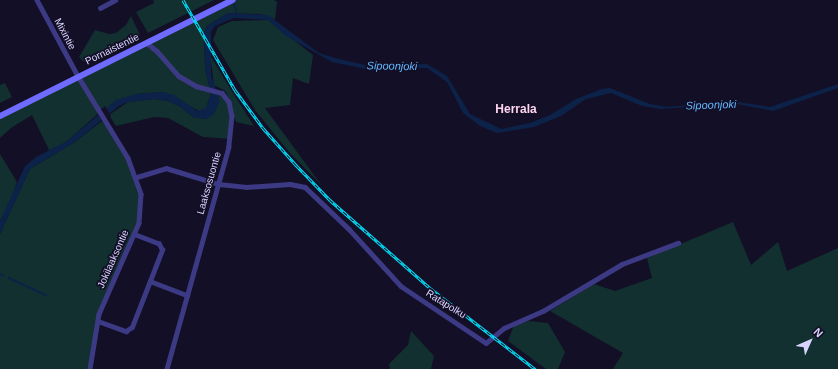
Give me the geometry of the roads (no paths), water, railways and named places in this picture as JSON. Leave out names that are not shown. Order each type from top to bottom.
[{"type":"street","name":"Mixintie","points":[[37,0],[78,76]]},
{"type":"street","points":[[100,8],[115,0]]},
{"type":"street","name":"Pornaistentie","points":[[0,116],[233,0]]},
{"type":"street","name":"Laaksosuontie","points":[[147,43],[158,51],[179,76],[196,86],[218,91],[229,102],[233,122],[230,143],[167,369]]},
{"type":"street","name":"Jokilaaksontie","points":[[78,76],[112,129],[137,177],[141,209],[135,235],[104,302],[98,321],[90,369]]},
{"type":"street","points":[[137,177],[166,168],[219,184]]},
{"type":"street","name":"Ratapolku","points":[[219,184],[246,188],[290,184],[305,187],[349,229],[401,286],[486,343],[504,328],[543,312],[622,264],[678,243]]},
{"type":"street","points":[[98,321],[126,331],[131,330],[161,254],[161,247],[135,235]]},
{"type":"street","points":[[150,281],[187,295]]},
{"type":"water","name":"Sipoonjoki","points":[[228,13],[268,15],[319,53],[335,58],[365,65],[427,64],[447,76],[470,114],[501,129],[530,123],[550,115],[576,99],[602,89],[610,88],[650,104],[667,107],[732,101],[770,107],[838,84],[838,88],[773,111],[737,104],[660,109],[642,106],[611,93],[586,99],[561,116],[534,127],[497,133],[480,126],[463,113],[447,82],[427,68],[366,69],[332,62],[286,36],[268,20],[234,18],[215,26],[211,32],[211,75],[220,102],[213,115],[206,119],[193,117],[181,107],[168,101],[155,99],[128,102],[119,106],[75,142],[30,169],[0,234],[0,221],[25,166],[36,157],[67,141],[116,100],[136,94],[163,92],[174,95],[197,111],[206,108],[211,93],[205,69],[204,32],[207,26]]},
{"type":"waterway","points":[[234,3],[238,16]]},
{"type":"waterway","points":[[0,274],[4,276]]},
{"type":"waterway","points":[[9,278],[46,295]]},
{"type":"railway","points":[[183,0],[235,90],[263,128],[296,165],[330,200],[430,288],[535,369]]},
{"type":"district","name":"Herrala","points":[[516,110]]}]
